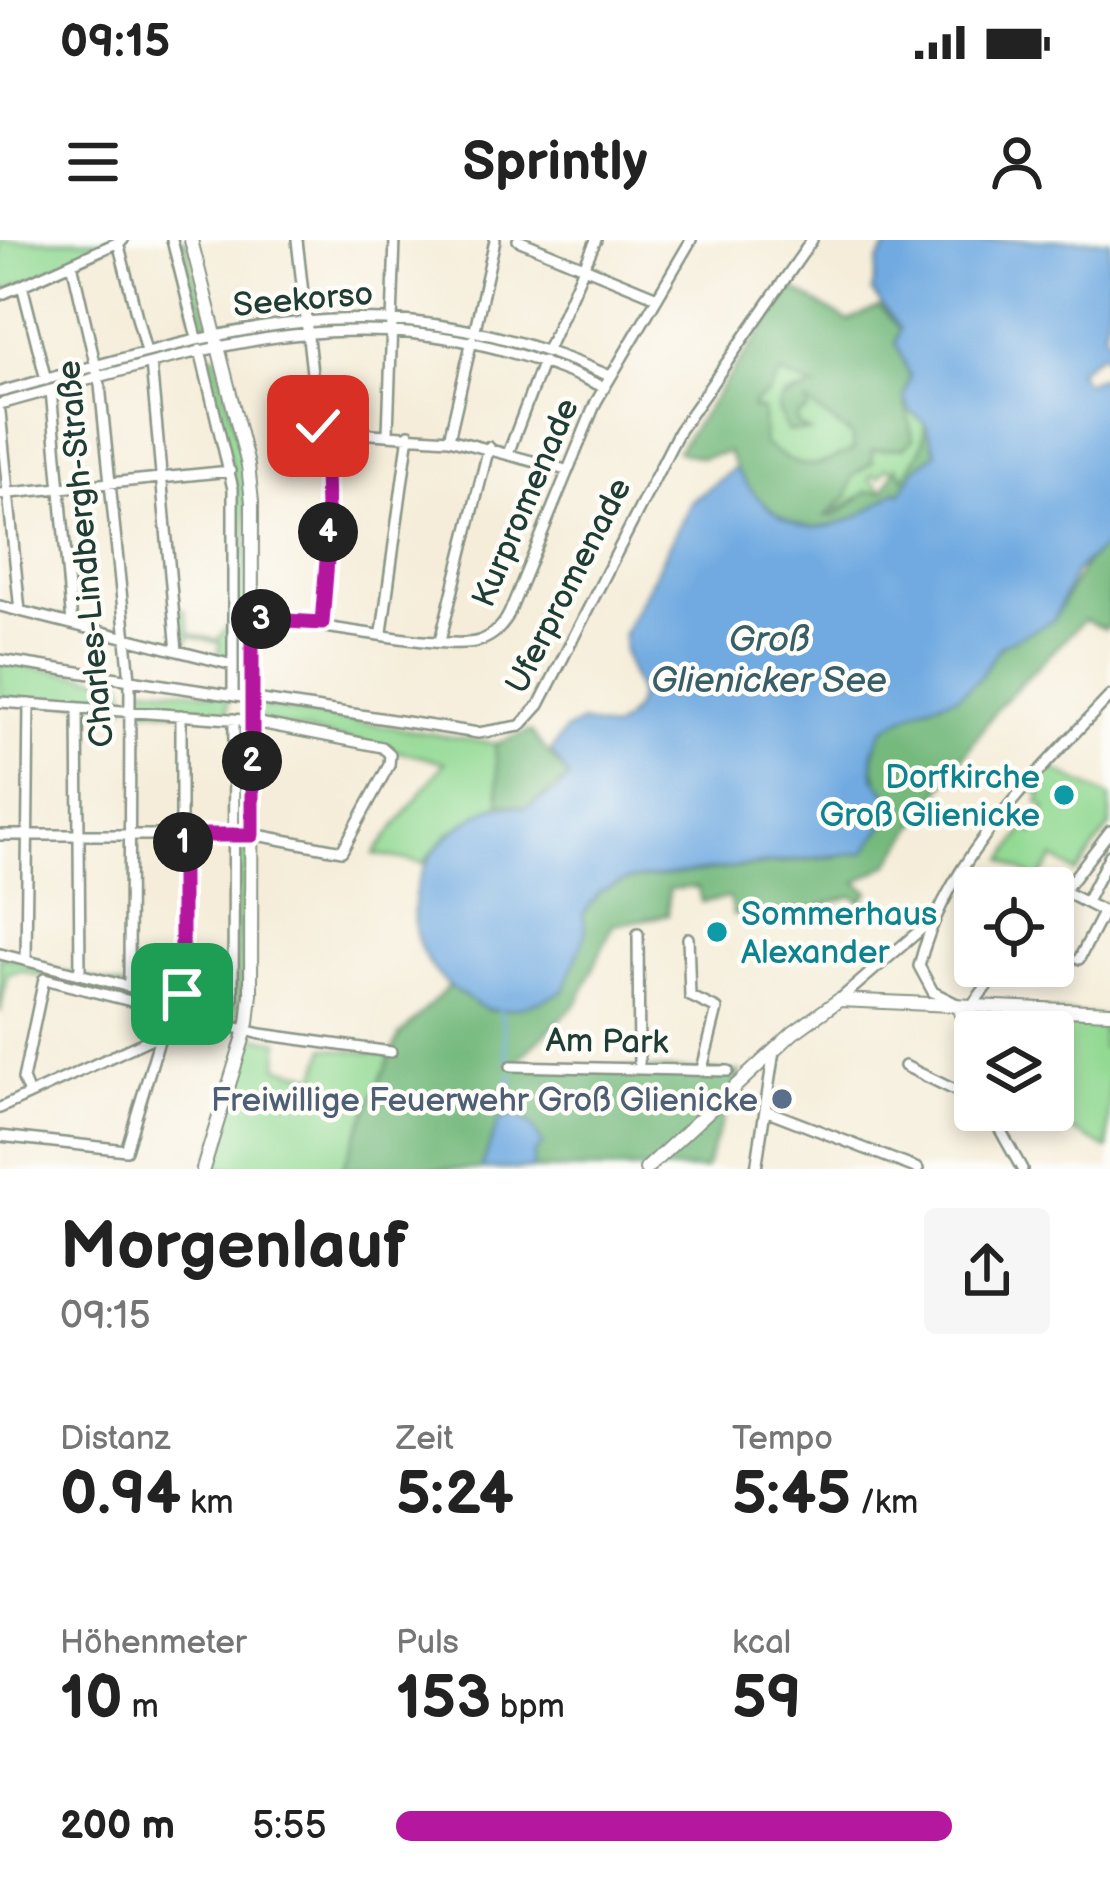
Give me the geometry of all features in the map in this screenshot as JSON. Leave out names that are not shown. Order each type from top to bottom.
[{"type":"main road","points":[[191,240],[250,478],[252,619],[252,985],[246,1030],[203,1169]]},
{"type":"main road","points":[[646,1169],[774,1051],[839,1000],[1110,1012]]},
{"type":"street","points":[[172,240],[230,471],[233,694]]},
{"type":"street","points":[[297,240],[318,426],[325,431],[388,432],[489,446],[566,470]]},
{"type":"street","points":[[388,432],[395,240]]},
{"type":"street","points":[[449,439],[495,240]]},
{"type":"street","points":[[518,240],[584,263],[657,297]]},
{"type":"street","points":[[509,452],[596,240]]},
{"type":"street","name":"Kurpromenade","points":[[252,619],[476,642],[503,624],[604,387],[691,240]]},
{"type":"street","name":"Uferpromenade","points":[[0,660],[478,734],[509,731],[526,722],[693,407],[812,240]]},
{"type":"street","points":[[0,295],[121,241],[148,358],[177,651]]},
{"type":"street","name":"Charles-Lindbergh-Straße","points":[[72,263],[98,372],[130,679],[129,986]]},
{"type":"street","points":[[22,285],[48,385],[72,624]]},
{"type":"street","name":"Seekorso","points":[[0,392],[48,385],[198,344],[305,324],[393,323],[473,334],[610,376]]},
{"type":"street","name":"Seekorso","points":[[545,355],[604,387]]},
{"type":"street","name":"Seekorso","points":[[0,408],[48,385]]},
{"type":"street","points":[[0,408],[4,494],[20,611]]},
{"type":"street","points":[[322,623],[328,548],[325,431]]},
{"type":"street","points":[[382,632],[409,434]]},
{"type":"street","points":[[440,641],[489,446]]},
{"type":"street","points":[[4,494],[230,471]]},
{"type":"street","points":[[0,606],[233,665]]},
{"type":"street","points":[[839,1000],[937,916],[1044,761],[1110,696]]},
{"type":"street","points":[[0,702],[234,719],[388,749],[389,765],[342,851],[252,835],[0,836]]},
{"type":"street","points":[[26,960],[29,704]]},
{"type":"street","points":[[79,708],[80,974]]},
{"type":"street","points":[[1099,708],[1110,717]]},
{"type":"street","points":[[181,715],[181,999]]},
{"type":"street","points":[[0,954],[220,1008],[233,999],[234,719]]},
{"type":"street","points":[[1074,880],[1110,831]]},
{"type":"street","points":[[1086,902],[1110,855]]},
{"type":"street","points":[[1074,896],[1107,913],[1079,959]]},
{"type":"street","points":[[937,916],[919,966],[933,992],[957,1004],[959,1011]]},
{"type":"street","points":[[638,934],[639,1068]]},
{"type":"street","name":"Am Park","points":[[688,938],[690,996],[717,1010],[702,1070]]},
{"type":"street","points":[[29,1094],[23,1079],[44,979],[222,1025],[391,1052]]},
{"type":"street","points":[[972,1005],[986,987]]},
{"type":"street","points":[[0,1108],[161,1034],[222,1025]]},
{"type":"street","points":[[0,1136],[116,1153],[126,1150],[161,1034]]},
{"type":"street","points":[[757,1169],[774,1051]]},
{"type":"street","name":"Am Park","points":[[512,1066],[748,1074]]},
{"type":"street","points":[[905,1066],[954,1090]]},
{"type":"street","points":[[748,1074],[768,1086]]},
{"type":"street","points":[[764,1110],[918,1169]]},
{"type":"street","points":[[1001,1131],[1022,1169]]},
{"type":"green space","points":[[0,240],[119,240],[0,293]]},
{"type":"green space","points":[[174,240],[185,240],[209,324],[198,332]]},
{"type":"green space","points":[[792,288],[848,321],[879,307],[900,329],[896,344],[910,376],[904,397],[913,439],[904,448],[872,450],[873,462],[852,477],[848,495],[825,516],[836,516],[866,492],[884,491],[896,467],[904,478],[923,444],[925,422],[936,453],[915,469],[901,493],[896,491],[845,522],[822,527],[779,518],[760,503],[728,452],[701,458],[677,451]],"holes":[[[781,374],[815,388],[782,400],[778,410],[787,431],[809,432],[797,424],[797,416],[808,411],[807,403],[851,435],[854,449],[809,465],[789,460],[764,444],[763,410],[752,409]]]},
{"type":"green space","points":[[204,354],[216,356],[245,465],[249,593],[240,690],[236,689],[235,484]]},
{"type":"green space","points":[[781,374],[816,388],[785,395],[778,410],[787,431],[807,431],[797,424],[797,415],[807,403],[851,435],[854,449],[808,465],[763,444],[765,431],[753,403],[768,394]]},
{"type":"green space","points":[[904,397],[927,407],[923,444],[908,474],[900,477],[887,467],[879,478],[873,474],[869,479],[884,491],[856,498],[827,518],[848,495],[851,477],[873,462],[871,450],[886,448]]},
{"type":"green space","points":[[1110,540],[1110,624],[1105,629],[1084,620],[998,707],[889,864],[857,882],[869,892],[861,902],[852,896],[815,908],[733,915],[729,898],[701,902],[698,887],[669,889],[668,915],[613,925],[578,1002],[513,1065],[740,1072],[705,1169],[533,1169],[532,1126],[516,1116],[499,1120],[481,1169],[342,1169],[399,1036],[449,986],[489,1011],[601,891],[627,880],[837,857],[884,794],[874,763],[882,732],[899,717],[965,690],[1007,640],[1052,618],[1085,565]]},
{"type":"green space","points":[[177,610],[185,610],[190,634],[217,640],[230,624],[230,659],[217,658],[220,643],[190,635],[185,650],[181,647]]},
{"type":"green space","points":[[0,662],[124,682],[126,706],[0,698]]},
{"type":"green space","points":[[137,685],[228,695],[228,715],[140,709],[135,704]]},
{"type":"green space","points":[[267,701],[267,707],[495,744],[500,803],[449,833],[423,863],[374,854],[445,762],[257,720],[257,704]]},
{"type":"green space","points":[[237,725],[248,729],[250,829],[237,829]]},
{"type":"green space","points":[[530,731],[569,778],[526,808],[500,803],[495,744]]},
{"type":"green space","points":[[1046,766],[1110,797],[1110,826],[1076,873],[1074,867],[1054,858],[1047,867],[1016,867],[1004,860],[1025,829],[1033,833],[1046,807],[1038,803],[1042,796],[1029,786]]},
{"type":"green space","points":[[250,840],[249,965],[240,1009],[231,1025],[22,971],[7,974],[0,1013],[0,956],[222,1012],[237,1004],[236,842]]},
{"type":"green space","points":[[1074,1014],[1104,1017],[1102,1048],[1110,1049],[1108,1149],[1074,1131]]},
{"type":"green space","points":[[248,1036],[279,1041],[278,1067],[317,1076],[325,1048],[390,1055],[639,1169],[209,1169]]},
{"type":"water","name":"Groß Glienicker See","points":[[891,240],[1110,240],[1104,334],[1110,336],[1110,362],[1101,353],[1077,371],[1085,382],[1110,374],[1110,540],[1074,573],[1054,620],[1000,646],[979,679],[958,696],[923,707],[884,728],[873,752],[874,777],[897,806],[865,852],[627,880],[601,891],[583,914],[586,932],[564,991],[511,1009],[481,1007],[440,977],[425,957],[413,911],[425,865],[439,845],[476,816],[491,808],[526,808],[557,791],[569,778],[551,751],[565,731],[582,722],[612,730],[627,717],[638,696],[624,633],[692,501],[735,468],[771,510],[808,527],[828,526],[849,520],[896,491],[901,493],[915,469],[936,453],[925,423],[909,410],[904,397],[910,376],[896,343],[900,329],[872,292],[878,261]]},
{"type":"water","points":[[516,1115],[532,1126],[543,1145],[534,1153],[533,1169],[481,1169],[499,1120]]},
{"type":"waterway","points":[[500,1009],[508,1062]]},
{"type":"waterway","points":[[510,1073],[516,1115]]},
{"type":"place","name":"Dorfkirche Groß Glienicke","points":[[1064,795]]},
{"type":"place","name":"Sommerhaus Alexander","points":[[717,932]]},
{"type":"place","name":"Freiwillige Feuerwehr Groß Glienicke","points":[[782,1099]]},
{"type":"route","points":[[182,994],[182,835],[252,835],[252,619],[322,623],[328,496],[325,431],[318,426]]}]
